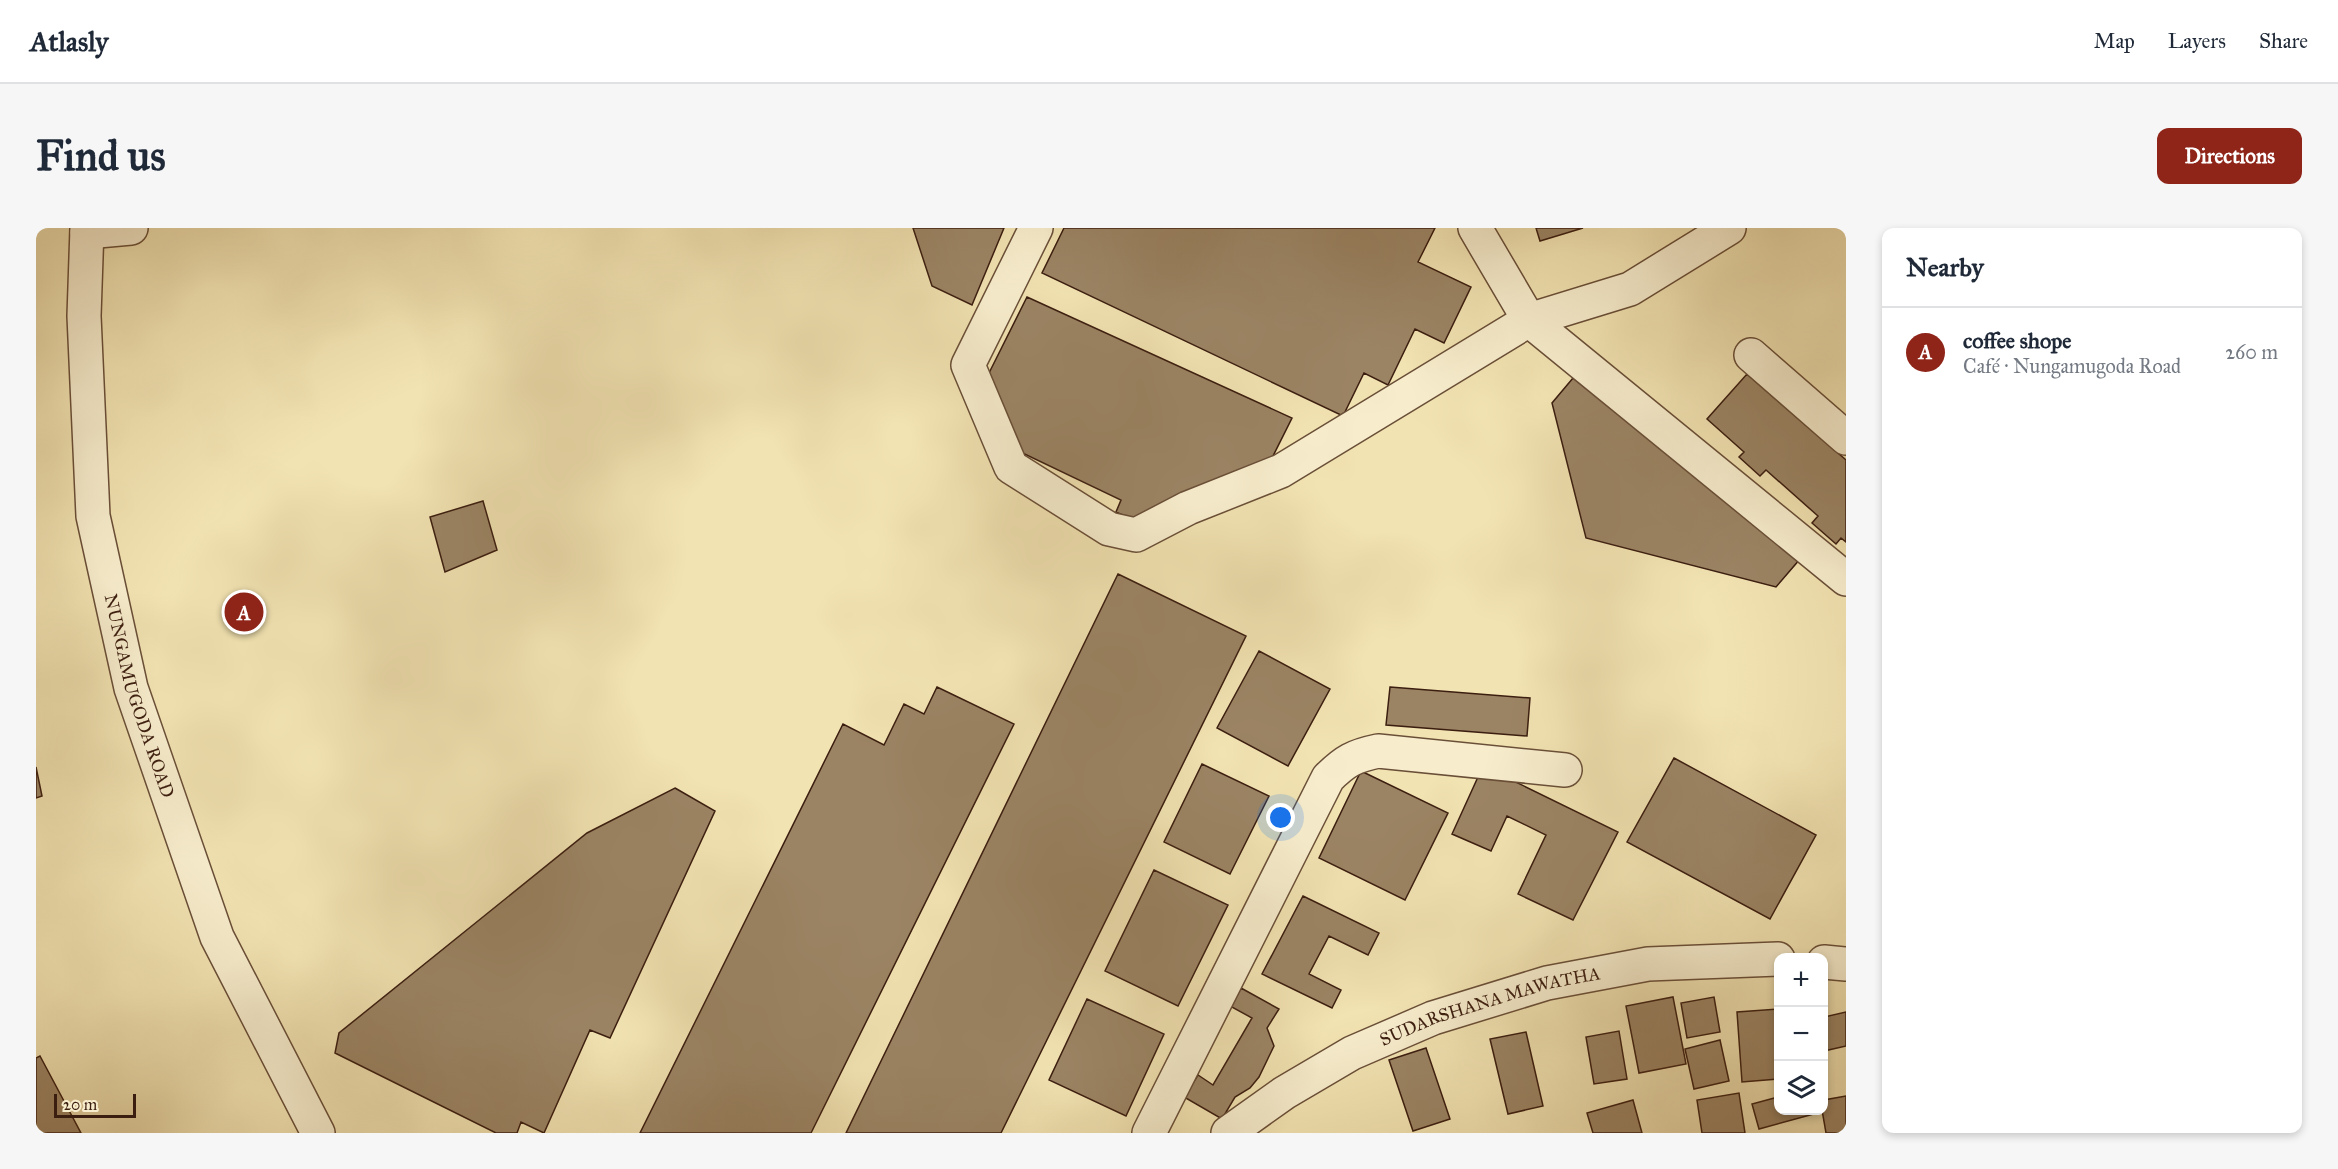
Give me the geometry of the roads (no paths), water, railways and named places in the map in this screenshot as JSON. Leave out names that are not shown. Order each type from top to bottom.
[{"type":"street","points":[[87,230],[131,228]]},
{"type":"street","points":[[1036,228],[968,365],[1011,467],[1108,529],[1136,535],[1188,508],[1281,471],[1529,320],[1630,289],[1729,228]]},
{"type":"street","points":[[1475,228],[1529,320],[1846,579]]},
{"type":"street","name":"NUNGAMUGODA ROAD","points":[[87,230],[84,316],[93,516],[131,688],[217,937],[318,1133]]},
{"type":"street","points":[[1751,355],[1846,438]]},
{"type":"street","points":[[1149,1133],[1328,778],[1344,762],[1360,754],[1378,751],[1564,770]]},
{"type":"street","name":"SUDARSHANA MAWATHA","points":[[1228,1133],[1284,1093],[1352,1053],[1433,1018],[1547,983],[1648,964],[1774,959]]},
{"type":"street","points":[[1828,962],[1846,964]]},
{"type":"place","name":"coffee shope","points":[[244,612]]}]
